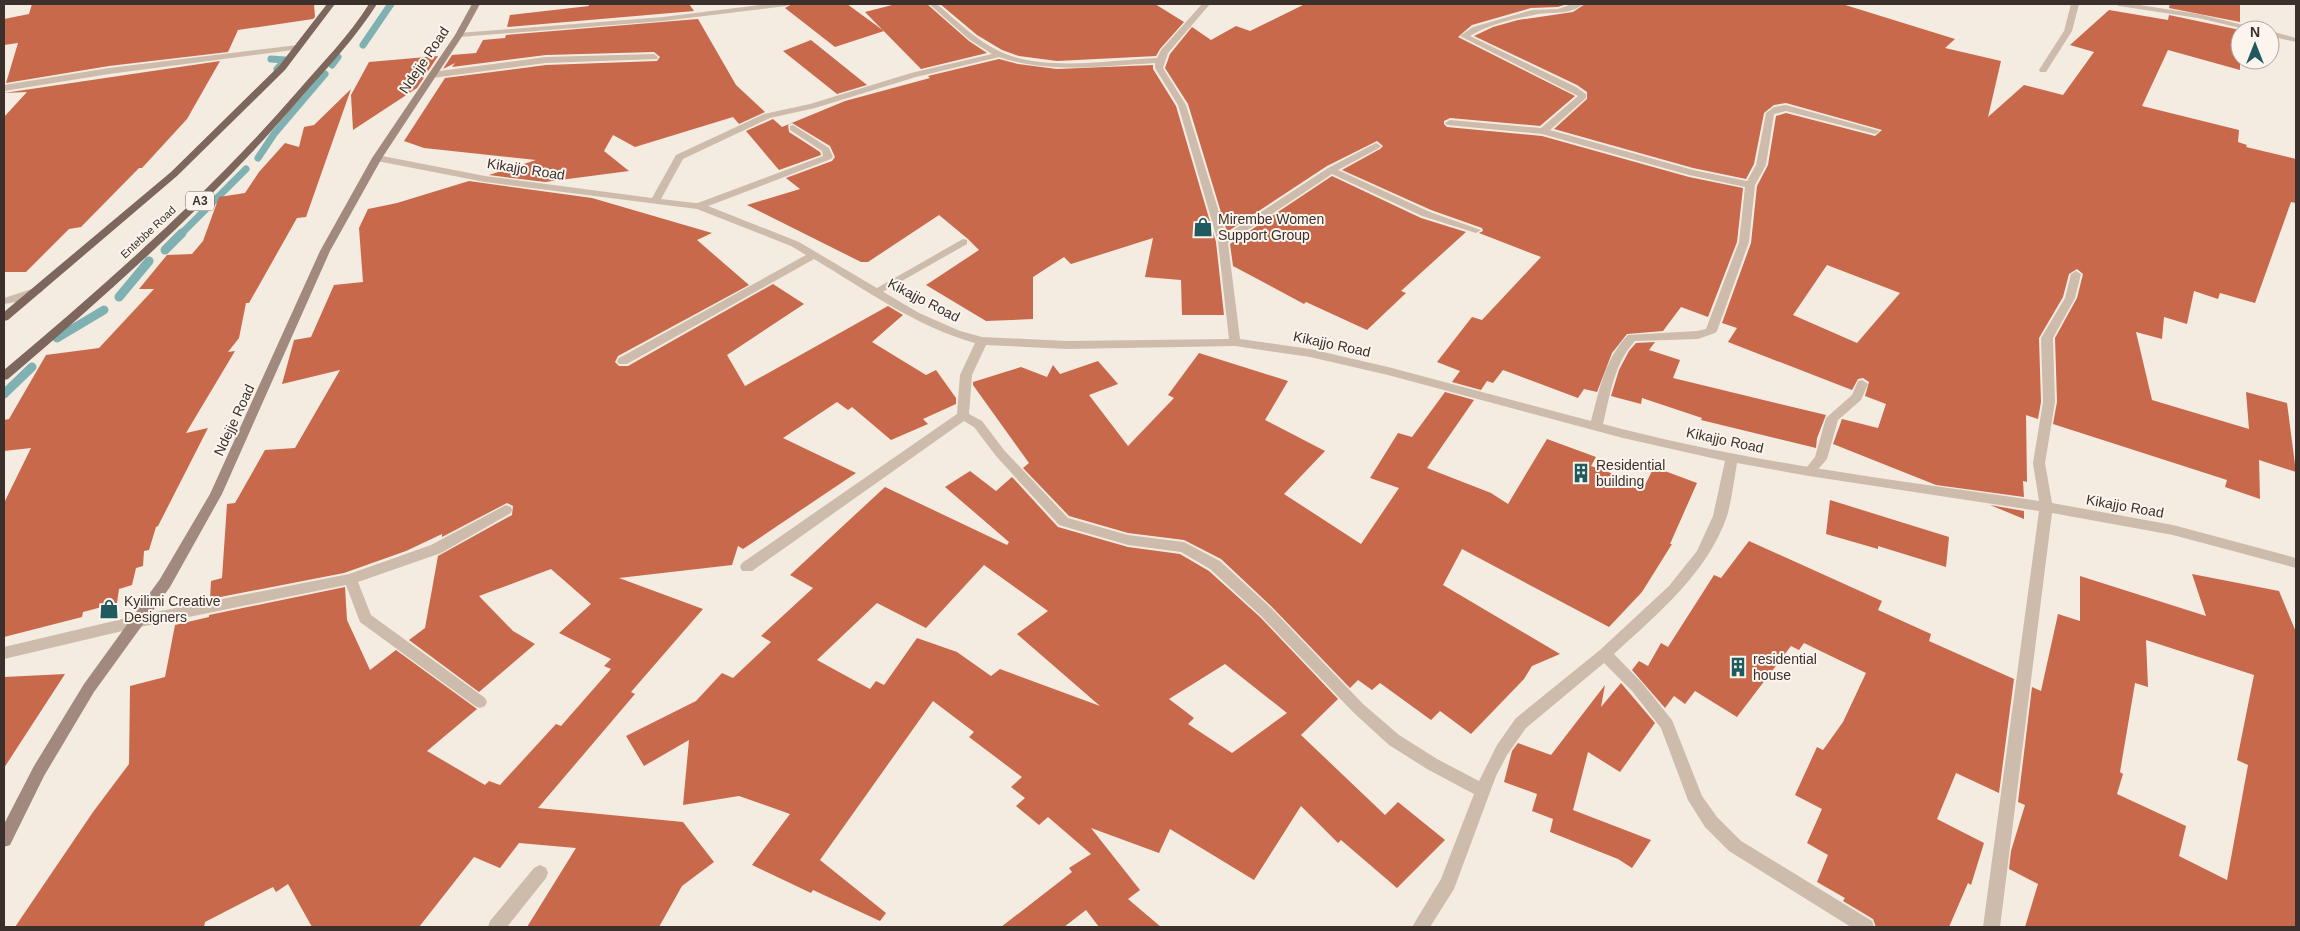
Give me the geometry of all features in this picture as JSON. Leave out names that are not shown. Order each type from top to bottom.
[{"type":"main road","name":"Entebbe Road","points":[[4,318],[174,174],[282,68],[331,4]]},
{"type":"main road","name":"Entebbe Road","points":[[4,376],[78,314],[223,180],[274,125],[360,24],[373,4]]},
{"type":"street","name":"Ndejje Road","points":[[4,840],[39,771],[89,688],[165,583],[216,494],[325,251],[377,158],[459,35],[476,4]]},
{"type":"street","points":[[459,35],[664,19],[786,4]]},
{"type":"street","points":[[933,4],[999,55],[1031,63],[1057,64],[1160,60]]},
{"type":"street","points":[[1206,4],[1160,60],[1159,68],[1182,105],[1223,242],[1235,342]]},
{"type":"street","points":[[1543,130],[1583,96],[1573,89],[1464,36],[1476,29],[1536,12],[1559,11],[1579,4]]},
{"type":"street","points":[[2043,70],[2064,39],[2074,17],[2075,4]]},
{"type":"street","points":[[2119,4],[2199,13],[2230,22]]},
{"type":"street","points":[[2280,36],[2296,40]]},
{"type":"street","points":[[4,88],[109,71],[298,46]]},
{"type":"street","points":[[655,201],[679,157],[767,116],[812,106],[914,75],[999,55]]},
{"type":"street","points":[[432,75],[546,60],[654,56]]},
{"type":"street","points":[[1596,426],[1617,356],[1623,344],[1632,338],[1698,335],[1710,331],[1744,242],[1750,185],[1761,165],[1770,113],[1777,109],[1786,108],[1876,131]]},
{"type":"street","points":[[1450,122],[1543,130],[1692,173],[1750,185]]},
{"type":"street","points":[[699,206],[828,158],[826,150],[793,128]]},
{"type":"street","points":[[1223,242],[1331,170],[1376,146]]},
{"type":"street","name":"Kikajjo Road","points":[[377,158],[485,179],[699,206],[794,244],[925,320],[956,334],[982,341],[1067,345],[1235,342],[1310,353],[1388,371],[1596,426],[1732,458],[1809,472],[2046,507],[2173,530],[2296,563]]},
{"type":"street","points":[[1331,170],[1426,214],[1476,230]]},
{"type":"street","points":[[875,292],[963,242]]},
{"type":"street","points":[[622,361],[814,256]]},
{"type":"street","points":[[1990,927],[2046,507],[2039,463],[2049,402],[2046,338],[2070,298],[2076,274]]},
{"type":"street","points":[[6,302],[38,290]]},
{"type":"street","points":[[963,416],[966,375],[982,341]]},
{"type":"street","points":[[1809,472],[1821,459],[1832,418],[1857,397],[1862,384]]},
{"type":"street","points":[[747,566],[963,416]]},
{"type":"street","points":[[963,416],[978,424],[1000,453],[1064,522],[1128,540],[1184,547],[1215,565],[1266,612],[1358,708],[1394,740],[1418,756],[1483,791]]},
{"type":"street","points":[[1420,927],[1448,884],[1489,774],[1521,723],[1605,654],[1674,590],[1702,554],[1720,516],[1732,458]]},
{"type":"street","points":[[4,653],[135,622],[350,578],[436,549],[506,510]]},
{"type":"street","points":[[350,578],[365,618],[480,702]]},
{"type":"street","points":[[1605,654],[1637,687],[1667,725],[1696,800],[1711,822],[1735,846],[1866,927]]},
{"type":"street","points":[[496,927],[540,873]]},
{"type":"building","points":[[32,4],[314,4],[315,17],[313,19],[238,30],[228,52],[109,66],[6,83],[18,43],[4,45],[4,19],[29,14]]},
{"type":"building","points":[[588,4],[689,4],[694,11],[507,27],[510,15],[589,6]]},
{"type":"building","points":[[792,4],[847,4],[884,31],[835,47],[785,8]]},
{"type":"building","points":[[896,4],[927,4],[969,41],[987,53],[921,69],[865,12]]},
{"type":"building","points":[[940,4],[1155,4],[1184,22],[1156,56],[1057,61],[1019,56],[1002,50],[977,35]]},
{"type":"building","points":[[1305,4],[1567,4],[1558,7],[1531,8],[1472,25],[1458,37],[1575,96],[1540,126],[1450,118],[1444,121],[1444,124],[1447,127],[1542,136],[1689,177],[1743,188],[1737,242],[1708,317],[1681,307],[1663,331],[1627,334],[1612,353],[1597,392],[1584,389],[1578,398],[1503,370],[1493,383],[1487,381],[1481,390],[1452,382],[1460,371],[1437,362],[1472,317],[1482,320],[1541,257],[1479,233],[1483,231],[1482,228],[1431,210],[1342,170],[1380,149],[1383,146],[1377,141],[1327,166],[1227,232],[1188,104],[1165,68],[1170,54],[1192,27],[1211,40],[1236,26],[1250,31]]},
{"type":"building","points":[[1585,4],[1842,4],[1955,39],[1945,48],[2001,61],[1988,117],[2024,85],[2063,95],[2094,52],[2070,45],[2109,10],[2168,20],[2169,15],[2230,28],[2230,67],[2168,50],[2142,106],[2239,130],[2238,142],[2247,145],[2246,147],[2296,159],[2296,203],[2291,202],[2255,303],[2220,293],[2218,299],[2194,291],[2187,324],[2164,317],[2162,339],[2136,332],[2152,400],[2249,429],[2246,392],[2287,403],[2296,472],[2259,460],[2260,499],[2225,487],[2227,480],[2053,424],[2057,402],[2055,338],[2077,298],[2083,274],[2077,269],[2069,274],[2063,297],[2039,338],[2041,402],[2038,419],[2026,415],[2027,482],[2023,481],[2024,497],[1936,485],[1833,444],[1842,419],[1878,428],[1886,404],[1865,396],[1869,382],[1863,378],[1858,379],[1852,390],[1728,342],[1737,328],[1722,323],[1751,243],[1757,186],[1768,165],[1776,116],[1786,113],[1875,136],[1882,130],[1786,103],[1774,105],[1764,113],[1754,164],[1746,179],[1693,168],[1554,129],[1587,99],[1587,92],[1577,85],[1474,36],[1493,27],[1518,20],[1573,12]],"holes":[[[1827,265],[1900,293],[1857,343],[1793,315]]]},
{"type":"building","points":[[2170,4],[2240,4],[2240,20],[2230,20],[2169,8]]},
{"type":"building","points":[[698,19],[736,85],[765,112],[739,124],[733,117],[635,147],[613,135],[604,151],[629,171],[545,182],[489,175],[536,160],[424,148],[404,141],[445,78],[546,65],[657,61],[660,57],[654,52],[546,55],[452,67],[455,63],[443,69],[452,55],[476,53],[483,40],[505,38],[506,35]]},
{"type":"building","points":[[811,40],[867,85],[837,94],[783,51]]},
{"type":"building","points":[[438,56],[417,88],[353,130],[351,95],[369,62]]},
{"type":"building","points":[[999,59],[1018,64],[1057,69],[1153,65],[1153,69],[1176,106],[1216,242],[1224,315],[1182,315],[1181,280],[1145,277],[1153,238],[1071,264],[1064,257],[1033,277],[1033,319],[986,321],[926,285],[979,250],[939,215],[868,262],[861,262],[747,205],[800,189],[786,178],[832,161],[835,157],[830,146],[792,123],[788,125],[789,132],[820,152],[821,155],[779,170],[746,131],[773,119],[782,127],[845,101],[930,78],[928,76]]},
{"type":"building","points":[[220,61],[187,119],[142,168],[139,168],[81,227],[69,229],[26,272],[4,272],[4,117],[27,92],[4,93]]},
{"type":"building","points":[[351,89],[306,217],[297,218],[249,303],[246,303],[239,338],[228,352],[235,351],[186,433],[208,428],[156,527],[149,550],[144,551],[143,566],[136,568],[132,585],[119,589],[117,603],[83,612],[82,617],[4,637],[4,503],[31,448],[4,451],[4,420],[9,419],[46,355],[99,348],[154,289],[139,289],[167,255],[192,254],[203,241],[219,197],[245,193],[259,172],[285,143],[299,147],[304,127],[314,125]]},
{"type":"building","points":[[1332,176],[1421,218],[1466,232],[1401,291],[1406,293],[1367,330],[1306,302],[1304,304],[1233,266],[1230,244]]},
{"type":"building","points":[[469,181],[592,198],[712,233],[697,240],[749,285],[618,356],[615,362],[619,366],[628,366],[773,284],[804,304],[727,355],[745,386],[888,306],[903,315],[872,342],[926,375],[936,370],[956,398],[956,404],[923,419],[928,424],[891,440],[852,407],[848,410],[837,402],[783,438],[856,473],[743,549],[738,546],[732,565],[619,578],[703,609],[631,692],[635,694],[538,808],[683,822],[714,862],[682,886],[659,927],[527,927],[576,848],[519,843],[500,868],[474,857],[419,927],[312,927],[288,884],[276,892],[273,887],[205,922],[204,927],[15,927],[93,812],[129,764],[130,686],[165,677],[175,625],[209,617],[209,615],[345,587],[347,620],[370,670],[396,650],[477,709],[427,751],[485,785],[489,781],[500,785],[556,724],[561,726],[611,669],[604,666],[611,659],[559,633],[591,604],[551,569],[479,596],[513,631],[535,644],[479,692],[409,640],[425,628],[438,556],[512,515],[513,506],[507,503],[442,537],[442,534],[406,551],[344,573],[210,599],[211,581],[222,578],[227,504],[235,503],[265,450],[295,448],[340,370],[282,384],[294,340],[311,337],[334,285],[363,282],[359,228],[368,209],[397,203]]},
{"type":"building","points":[[1655,342],[1649,350],[1680,360],[1673,378],[1826,415],[1817,438],[1816,448],[1701,420],[1702,418],[1642,398],[1641,404],[1611,396],[1619,370],[1629,351],[1636,343]]},
{"type":"building","points":[[1199,353],[1288,381],[1265,420],[1325,451],[1284,494],[1361,544],[1399,488],[1370,478],[1398,433],[1412,437],[1445,392],[1474,400],[1427,468],[1491,493],[1508,504],[1547,439],[1596,457],[1591,466],[1645,485],[1654,467],[1697,483],[1670,544],[1672,544],[1642,592],[1609,627],[1462,549],[1443,585],[1560,654],[1532,666],[1524,679],[1471,734],[1440,711],[1431,720],[1380,683],[1372,690],[1358,680],[1350,688],[1272,607],[1221,559],[1184,540],[1128,533],[1069,516],[1023,468],[1029,463],[973,385],[973,382],[1021,367],[1047,377],[1053,365],[1060,374],[1098,361],[1118,384],[1089,395],[1128,446],[1174,398],[1168,395]]},
{"type":"building","points":[[970,471],[996,491],[1012,477],[1058,527],[1128,547],[1180,554],[1209,571],[1260,617],[1338,699],[1301,735],[1385,815],[1398,802],[1445,840],[1397,888],[1341,840],[1338,843],[1301,806],[1254,880],[1170,829],[1159,853],[1091,828],[1140,890],[1128,899],[1161,927],[1099,927],[1086,910],[1064,927],[1001,927],[1072,872],[1069,868],[1091,854],[1048,817],[1039,825],[1016,806],[1025,798],[1011,787],[1022,777],[969,737],[974,732],[933,701],[820,860],[886,913],[880,921],[813,890],[811,893],[752,865],[790,814],[739,796],[683,805],[689,740],[644,766],[626,736],[696,701],[722,673],[733,678],[771,642],[761,636],[813,588],[790,575],[885,487],[1007,545],[1009,542],[945,487]],"holes":[[[984,565],[1048,611],[1017,634],[1100,706],[1000,669],[991,676],[957,652],[917,638],[884,685],[876,681],[870,689],[817,660],[877,603],[926,628]],[[1225,664],[1287,713],[1232,753],[1188,724],[1194,718],[1169,699]]]},
{"type":"building","points":[[1830,500],[1949,537],[1946,567],[1878,546],[1878,549],[1826,534]]},
{"type":"building","points":[[1990,505],[2024,511],[2024,519]]},
{"type":"building","points":[[1749,541],[1882,601],[1878,610],[1931,634],[1929,641],[2014,679],[1999,793],[1956,773],[1937,819],[1984,843],[1971,885],[1968,883],[1949,927],[1876,927],[1873,919],[1843,901],[1845,898],[1817,882],[1828,855],[1807,843],[1822,809],[1795,795],[1817,747],[1823,750],[1843,722],[1866,673],[1804,643],[1799,650],[1791,646],[1737,717],[1695,691],[1685,704],[1674,696],[1665,708],[1632,670],[1639,661],[1648,666],[1661,643],[1668,647],[1714,575],[1721,578]]},
{"type":"building","points":[[2192,574],[2279,591],[2296,632],[2296,927],[2025,927],[2038,884],[2009,869],[2011,851],[2025,805],[2018,802],[2032,687],[2041,691],[2058,614],[2080,621],[2080,576],[2206,616]],"holes":[[[2146,640],[2254,675],[2237,760],[2248,765],[2227,880],[2179,856],[2186,826],[2117,794],[2123,774],[2120,772],[2135,683],[2148,687]]]},
{"type":"building","points":[[65,674],[4,768],[4,677]]},
{"type":"building","points":[[1621,683],[1655,723],[1620,772],[1588,752],[1573,810],[1651,840],[1632,868],[1618,859],[1550,832],[1553,819],[1532,811],[1537,794],[1504,782],[1512,751],[1518,743],[1551,755],[1605,685],[1601,707]]},
{"type":"waterway","points":[[363,45],[391,4]]},
{"type":"waterway","points":[[332,65],[338,57]]},
{"type":"waterway","points":[[271,59],[285,60],[277,69]]},
{"type":"waterway","points":[[258,158],[274,134],[325,74]]},
{"type":"waterway","points":[[165,250],[246,169]]},
{"type":"waterway","points":[[119,297],[149,261]]},
{"type":"waterway","points":[[57,338],[104,310]]},
{"type":"waterway","points":[[4,394],[32,367]]},
{"type":"place","name":"Mirembe Women Support Group","points":[[1203,227]]},
{"type":"place","name":"Residential building","points":[[1581,473]]},
{"type":"place","name":"Kyilimi Creative Designers","points":[[109,609]]},
{"type":"place","name":"residential house","points":[[1738,667]]}]
